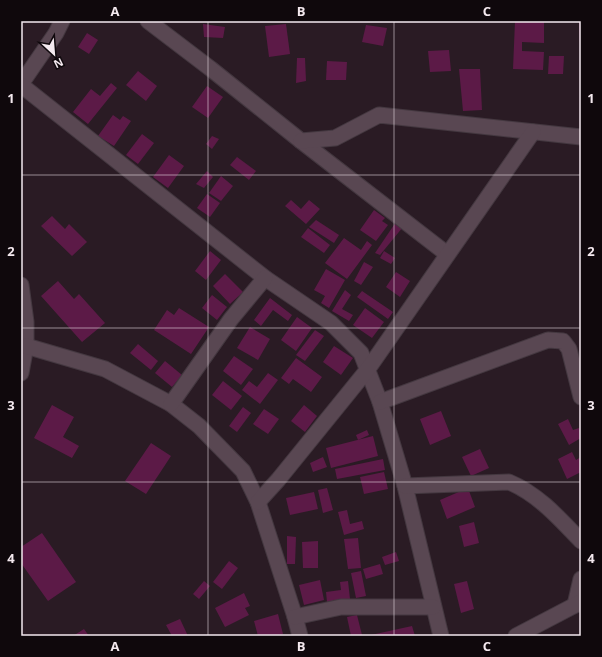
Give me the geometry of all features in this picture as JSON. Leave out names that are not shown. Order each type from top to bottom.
[{"type":"street","points":[[62,21],[56,33],[26,68],[21,85],[265,278],[331,323],[361,353],[380,402],[405,486],[441,636]]},
{"type":"street","points":[[148,21],[447,254]]},
{"type":"street","points":[[301,141],[335,138],[379,115],[581,137]]},
{"type":"street","points":[[258,502],[278,480],[368,369],[532,132]]},
{"type":"street","points":[[171,404],[231,319],[265,278]]},
{"type":"street","points":[[21,285],[26,322],[26,346],[21,373]]},
{"type":"street","points":[[380,402],[548,340],[563,341],[569,349],[581,397]]},
{"type":"street","points":[[26,346],[105,369],[171,404],[199,426],[243,471],[258,502],[300,636]]},
{"type":"street","points":[[405,486],[509,482],[519,486],[548,507],[581,541]]},
{"type":"street","points":[[516,636],[578,604],[581,579]]},
{"type":"street","points":[[295,617],[341,607],[433,607]]},
{"type":"building","points":[[515,21],[544,22],[544,43],[522,42],[522,51],[544,52],[543,70],[513,69]]},
{"type":"building","points":[[581,22],[581,45],[580,45],[579,23]]},
{"type":"building","points":[[203,24],[225,27],[223,38],[204,37]]},
{"type":"building","points":[[286,24],[290,54],[269,57],[265,26]]},
{"type":"building","points":[[366,25],[387,28],[383,46],[362,42]]},
{"type":"building","points":[[87,33],[98,40],[89,54],[78,47]]},
{"type":"building","points":[[449,50],[451,71],[430,72],[428,51]]},
{"type":"building","points":[[549,56],[564,56],[563,74],[548,74]]},
{"type":"building","points":[[297,58],[305,58],[306,81],[296,83]]},
{"type":"building","points":[[327,61],[347,62],[346,80],[326,80]]},
{"type":"building","points":[[459,69],[480,69],[482,110],[463,111]]},
{"type":"building","points":[[138,71],[157,86],[146,101],[126,85]]},
{"type":"building","points":[[111,83],[117,88],[88,124],[73,112],[91,89],[100,96]]},
{"type":"building","points":[[207,86],[223,97],[208,118],[192,107]]},
{"type":"building","points":[[113,115],[120,120],[123,116],[131,121],[114,146],[98,136]]},
{"type":"building","points":[[142,134],[154,143],[138,164],[126,155]]},
{"type":"building","points":[[212,136],[219,139],[212,149],[206,144]]},
{"type":"building","points":[[169,155],[184,166],[168,188],[153,177]]},
{"type":"building","points":[[237,157],[256,171],[249,180],[230,165]]},
{"type":"building","points":[[207,171],[213,177],[204,188],[196,184]]},
{"type":"building","points":[[221,176],[233,186],[221,201],[209,193]]},
{"type":"building","points":[[207,194],[220,203],[210,217],[197,208]]},
{"type":"building","points":[[291,200],[301,209],[309,200],[320,209],[306,224],[285,206]]},
{"type":"building","points":[[374,210],[385,218],[382,221],[388,225],[376,241],[360,230]]},
{"type":"building","points":[[52,216],[65,229],[69,224],[87,242],[72,256],[41,226]]},
{"type":"building","points":[[316,220],[339,235],[334,243],[309,227]]},
{"type":"building","points":[[396,222],[403,227],[380,255],[375,253]]},
{"type":"building","points":[[308,228],[330,245],[324,253],[301,237]]},
{"type":"building","points":[[344,238],[361,250],[367,241],[372,245],[347,279],[325,263]]},
{"type":"building","points":[[210,251],[221,260],[206,280],[195,271]]},
{"type":"building","points":[[384,251],[395,258],[391,264],[380,258]]},
{"type":"building","points":[[364,262],[373,267],[361,285],[354,281]]},
{"type":"building","points":[[326,269],[345,280],[329,308],[321,303],[325,296],[314,290]]},
{"type":"building","points":[[396,272],[410,281],[400,297],[386,287]]},
{"type":"building","points":[[225,274],[243,292],[230,304],[213,286]]},
{"type":"building","points":[[58,281],[74,299],[79,294],[105,323],[82,342],[41,296]]},
{"type":"building","points":[[345,290],[351,295],[342,309],[353,315],[349,321],[332,311]]},
{"type":"building","points":[[362,291],[393,312],[388,319],[357,297]]},
{"type":"building","points":[[212,295],[227,307],[217,320],[202,308]]},
{"type":"building","points":[[270,298],[292,315],[288,321],[273,310],[261,326],[254,320]]},
{"type":"building","points":[[179,308],[209,327],[191,354],[154,330],[167,310],[174,315]]},
{"type":"building","points":[[365,308],[384,322],[372,338],[353,325]]},
{"type":"building","points":[[297,317],[312,328],[296,351],[281,340]]},
{"type":"building","points":[[250,327],[270,339],[258,360],[237,348]]},
{"type":"building","points":[[315,330],[324,336],[305,361],[296,355]]},
{"type":"building","points":[[138,344],[158,361],[151,370],[130,353]]},
{"type":"building","points":[[334,346],[353,358],[341,375],[323,362]]},
{"type":"building","points":[[234,356],[253,369],[241,385],[223,371]]},
{"type":"building","points":[[296,358],[322,377],[311,392],[293,379],[289,384],[281,378]]},
{"type":"building","points":[[165,361],[182,375],[172,387],[155,373]]},
{"type":"building","points":[[268,373],[278,380],[260,404],[242,390],[249,381],[257,387]]},
{"type":"building","points":[[223,381],[242,396],[231,410],[212,395]]},
{"type":"building","points":[[52,405],[74,417],[63,437],[79,446],[72,458],[34,438]]},
{"type":"building","points":[[304,405],[317,416],[305,432],[291,421]]},
{"type":"building","points":[[243,407],[251,413],[237,432],[229,426]]},
{"type":"building","points":[[264,409],[279,419],[268,434],[253,424]]},
{"type":"building","points":[[441,411],[451,436],[430,445],[420,419]]},
{"type":"building","points":[[568,419],[573,430],[579,428],[581,432],[581,438],[569,445],[558,424]]},
{"type":"building","points":[[367,430],[369,435],[358,440],[356,435]]},
{"type":"building","points":[[373,436],[378,456],[331,468],[326,448]]},
{"type":"building","points":[[151,443],[171,456],[146,494],[125,481]]},
{"type":"building","points":[[480,449],[489,468],[471,476],[462,457]]},
{"type":"building","points":[[572,452],[576,460],[581,457],[581,472],[567,479],[558,459]]},
{"type":"building","points":[[323,457],[327,467],[313,472],[310,463]]},
{"type":"building","points":[[383,459],[385,470],[337,479],[335,469]]},
{"type":"building","points":[[384,472],[388,489],[364,494],[360,477]]},
{"type":"building","points":[[327,488],[333,510],[323,513],[318,490]]},
{"type":"building","points":[[468,488],[475,507],[447,519],[440,500]]},
{"type":"building","points":[[314,492],[318,509],[290,515],[286,498]]},
{"type":"building","points":[[347,510],[350,524],[362,521],[364,529],[344,535],[338,512]]},
{"type":"building","points":[[474,522],[479,543],[464,547],[459,526]]},
{"type":"building","points":[[42,533],[76,582],[48,601],[21,563],[21,547]]},
{"type":"building","points":[[287,536],[296,537],[295,564],[287,564]]},
{"type":"building","points":[[358,538],[361,568],[348,569],[344,539]]},
{"type":"building","points":[[318,541],[318,568],[303,568],[302,542]]},
{"type":"building","points":[[396,552],[399,561],[385,565],[382,557]]},
{"type":"building","points":[[229,561],[238,568],[222,589],[213,582]]},
{"type":"building","points":[[380,564],[383,574],[366,579],[363,569]]},
{"type":"building","points":[[361,571],[366,596],[356,598],[351,573]]},
{"type":"building","points":[[320,580],[324,600],[304,605],[299,585]]},
{"type":"building","points":[[204,581],[210,586],[199,599],[193,594]]},
{"type":"building","points":[[348,581],[350,599],[327,602],[326,592],[341,590],[340,582]]},
{"type":"building","points":[[467,581],[474,609],[461,613],[454,584]]},
{"type":"building","points":[[244,593],[250,606],[245,608],[249,615],[225,627],[215,608]]},
{"type":"building","points":[[278,614],[283,634],[275,636],[258,636],[254,621]]},
{"type":"building","points":[[357,615],[362,635],[351,636],[347,617]]},
{"type":"building","points":[[180,619],[188,636],[172,636],[166,625]]},
{"type":"building","points":[[412,626],[415,636],[371,636],[371,635]]},
{"type":"building","points":[[84,629],[89,636],[73,636]]}]
